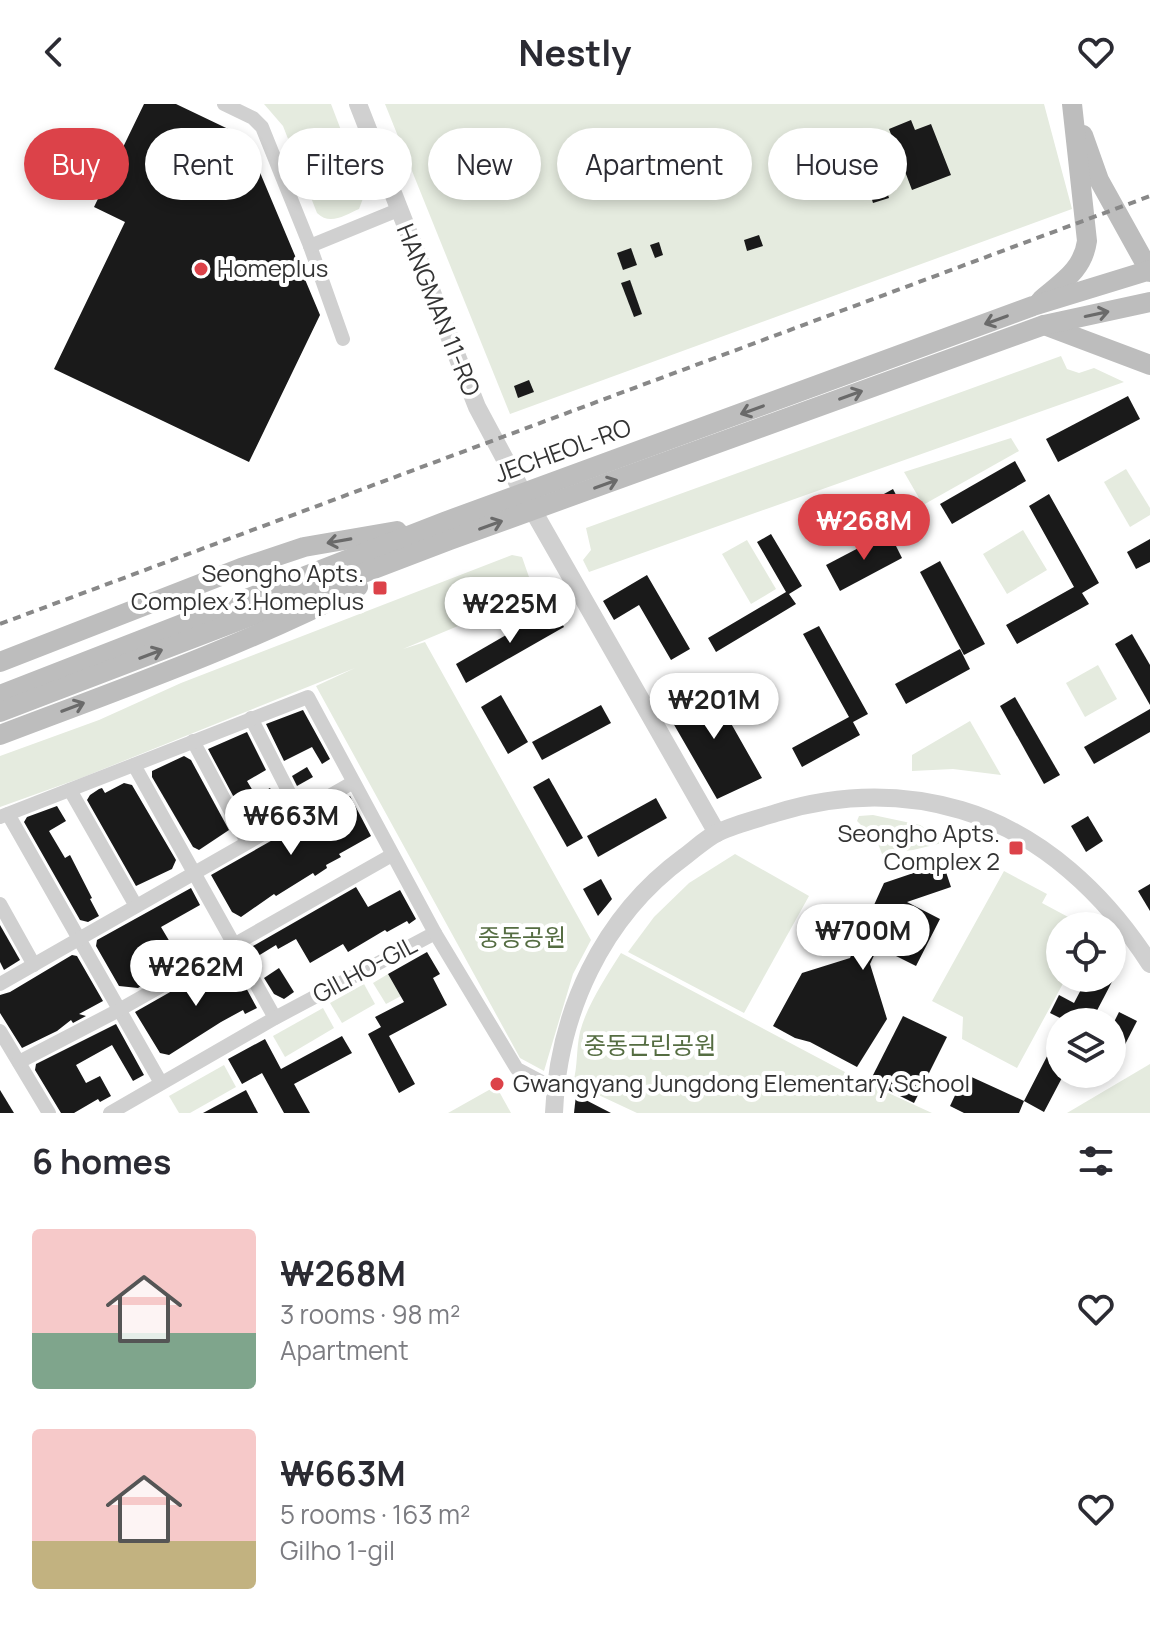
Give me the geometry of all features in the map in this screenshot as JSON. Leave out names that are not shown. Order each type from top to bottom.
[{"type":"main road","points":[[1073,104],[1099,180],[1150,271]]},
{"type":"main road","points":[[1033,306],[1075,272],[1084,257],[1087,241],[1073,104]]},
{"type":"main road","name":"JECHEOL-RO","points":[[528,502],[1033,306],[1150,271]]},
{"type":"main road","name":"JECHEOL-RO","points":[[0,695],[528,502],[1044,325],[1150,302]]},
{"type":"main road","points":[[1044,325],[1150,365]]},
{"type":"main road","points":[[0,662],[241,568],[304,547],[447,531]]},
{"type":"main road","points":[[0,735],[189,663],[317,608],[447,531]]},
{"type":"main road","name":"JECHEOL-RO","points":[[0,712],[447,531]]},
{"type":"street","points":[[224,104],[253,118],[262,127],[343,339]]},
{"type":"street","name":"HANGMAN 11-RO","points":[[358,104],[477,407],[717,833]]},
{"type":"street","points":[[310,246],[398,210]]},
{"type":"street","name":"GILHO-GIL","points":[[4,815],[308,697],[435,933],[275,1018],[110,1113]]},
{"type":"street","points":[[251,718],[299,812]]},
{"type":"street","points":[[193,741],[247,842]]},
{"type":"street","points":[[134,765],[275,1018]]},
{"type":"street","points":[[0,984],[352,783]]},
{"type":"street","points":[[70,790],[136,906]]},
{"type":"street","points":[[554,1113],[555,1089],[567,1027],[588,972],[606,939],[633,903],[663,874],[717,833],[804,805],[843,798],[906,799],[929,801],[965,811],[1034,845],[1082,879],[1150,962]]},
{"type":"street","points":[[4,815],[161,1083]]},
{"type":"street","points":[[19,1062],[119,1010],[392,855]]},
{"type":"street","points":[[0,904],[34,965]]},
{"type":"street","points":[[435,933],[517,1069],[555,1089]]},
{"type":"street","points":[[0,1031],[49,1113]]},
{"type":"green space","points":[[264,104],[331,104],[340,128],[284,128]]},
{"type":"green space","points":[[385,104],[1044,104],[1072,209],[510,414],[412,171],[412,128],[395,128]]},
{"type":"green space","points":[[312,200],[362,200],[359,209],[343,216],[327,219],[317,213]]},
{"type":"green space","points":[[1061,356],[1067,369],[1079,373],[1094,368],[1124,382],[589,572],[583,560],[591,550],[586,528]]},
{"type":"green space","points":[[1011,438],[1019,451],[923,505],[904,472]]},
{"type":"green space","points":[[1126,469],[1150,508],[1150,515],[1130,527],[1104,482]]},
{"type":"green space","points":[[1023,530],[1047,570],[1007,594],[983,554]]},
{"type":"green space","points":[[747,540],[776,589],[751,604],[722,554]]},
{"type":"green space","name":"중동공원","points":[[512,555],[522,557],[529,577],[549,578],[554,586],[403,649],[425,642],[591,940],[573,974],[544,1071],[520,1058],[316,686],[355,668],[81,778],[0,807],[0,756],[99,720],[181,683]]},
{"type":"green space","points":[[1098,665],[1117,699],[1085,717],[1066,683]]},
{"type":"green space","points":[[970,721],[1001,775],[953,769],[912,771],[912,755]]},
{"type":"green space","points":[[873,815],[920,825],[934,834],[956,832],[971,836],[882,854],[877,841],[857,821],[859,816]]},
{"type":"green space","points":[[735,854],[809,896],[744,1013],[628,952],[654,917],[689,883]]},
{"type":"green space","points":[[1004,871],[1047,894],[1042,903],[1059,912],[1046,912],[1046,992],[1058,992],[1050,1008],[1046,1008],[1046,1015],[1017,1068],[962,1039],[963,1017],[932,1001]]},
{"type":"green space","name":"중동근린공원","points":[[621,953],[860,1080],[932,1113],[637,1113],[573,1083],[583,1022]]},
{"type":"green space","points":[[388,974],[401,996],[386,1004],[373,983]]},
{"type":"green space","points":[[364,984],[375,1004],[342,1023],[330,1003]]},
{"type":"green space","points":[[323,1008],[334,1028],[285,1057],[273,1036]]},
{"type":"green space","points":[[1150,1064],[1150,1113],[1067,1113],[1109,1088],[1126,1088],[1126,1078]]},
{"type":"green space","points":[[224,1065],[236,1087],[190,1113],[179,1113],[169,1096]]},
{"type":"green space","points":[[496,1086],[511,1113],[448,1113]]},
{"type":"building","name":"Homeplus","points":[[144,104],[176,104],[226,128],[145,128],[145,200],[262,200],[262,177],[320,315],[249,462],[54,369],[125,222],[94,207],[97,200],[129,200],[129,135]]},
{"type":"building","points":[[911,120],[915,130],[931,124],[951,175],[912,190],[907,177],[907,128],[891,128]]},
{"type":"building","points":[[759,235],[763,246],[747,251],[744,240]]},
{"type":"building","points":[[659,242],[663,255],[655,258],[650,245]]},
{"type":"building","points":[[631,248],[637,265],[623,270],[617,253]]},
{"type":"building","points":[[630,280],[642,314],[634,317],[621,283]]},
{"type":"building","points":[[529,380],[534,392],[518,398],[514,386]]},
{"type":"building","points":[[1128,396],[1140,419],[1058,462],[1046,439]]},
{"type":"building","points":[[1015,461],[1026,481],[952,524],[940,504]]},
{"type":"building","points":[[893,489],[913,528],[893,539],[873,500]]},
{"type":"building","points":[[1049,494],[1099,583],[1082,593],[1089,604],[1017,644],[1006,625],[1074,587],[1029,506]]},
{"type":"building","points":[[889,532],[902,558],[840,591],[826,565]]},
{"type":"building","points":[[771,534],[802,586],[789,594],[796,604],[716,652],[708,638],[786,592],[757,542]]},
{"type":"building","points":[[1150,539],[1150,562],[1136,569],[1127,552]]},
{"type":"building","points":[[940,561],[985,644],[964,655],[920,572]]},
{"type":"building","points":[[647,575],[690,649],[671,660],[639,605],[614,620],[603,601]]},
{"type":"building","points":[[553,608],[564,627],[466,683],[456,664]]},
{"type":"building","points":[[819,626],[868,714],[853,722],[860,735],[802,767],[792,748],[849,717],[803,634]]},
{"type":"building","points":[[1132,634],[1150,665],[1150,705],[1115,644]]},
{"type":"building","points":[[960,649],[970,669],[906,704],[895,684]]},
{"type":"building","points":[[703,674],[762,778],[717,799],[669,716],[691,704],[682,686]]},
{"type":"building","points":[[501,695],[528,742],[508,754],[481,707]]},
{"type":"building","points":[[1015,697],[1060,775],[1044,784],[1000,706]]},
{"type":"building","points":[[601,705],[611,723],[542,760],[532,742]]},
{"type":"building","points":[[1150,709],[1150,732],[1094,764],[1084,747]]},
{"type":"building","points":[[303,710],[330,759],[322,764],[312,747],[284,761],[266,724]]},
{"type":"building","points":[[247,732],[266,770],[247,781],[256,796],[270,788],[277,801],[246,820],[208,749]]},
{"type":"building","points":[[184,756],[191,760],[229,830],[199,850],[193,847],[152,777],[152,771]]},
{"type":"building","points":[[307,767],[313,777],[297,786],[292,776]]},
{"type":"building","points":[[549,778],[583,838],[567,847],[533,787]]},
{"type":"building","points":[[124,783],[132,785],[176,860],[172,869],[136,886],[87,800],[99,789],[102,788],[105,793]]},
{"type":"building","points":[[350,796],[371,836],[339,854],[341,857],[315,876],[313,873],[276,896],[274,894],[241,917],[232,912],[211,875]]},
{"type":"building","points":[[656,798],[667,818],[598,857],[587,836]]},
{"type":"building","points":[[57,806],[66,821],[49,831],[65,858],[70,855],[92,898],[99,916],[88,922],[80,920],[24,822],[27,817]]},
{"type":"building","points":[[1088,816],[1103,841],[1086,852],[1071,826]]},
{"type":"building","points":[[943,863],[951,887],[907,902],[940,919],[916,966],[878,947],[870,964],[887,1019],[857,1067],[773,1026],[802,973],[850,958],[884,883]]},
{"type":"building","points":[[601,879],[612,899],[598,916],[583,889]]},
{"type":"building","points":[[1150,884],[1150,911],[1138,891]]},
{"type":"building","points":[[356,887],[368,907],[400,890],[416,919],[387,932],[385,930],[348,952],[343,944],[310,963],[296,939],[278,949],[276,945],[258,956],[253,946]]},
{"type":"building","points":[[191,888],[200,905],[161,927],[177,954],[137,980],[141,986],[138,988],[119,986],[96,946],[97,940]]},
{"type":"building","points":[[0,925],[20,960],[4,970],[0,962]]},
{"type":"building","points":[[427,952],[440,974],[433,978],[447,1005],[389,1036],[415,1084],[399,1093],[368,1034],[381,1027],[375,1017],[404,1002],[388,974]]},
{"type":"building","points":[[72,955],[77,956],[103,1001],[79,1014],[86,1016],[73,1023],[71,1020],[57,1031],[22,1048],[0,1013],[0,995]]},
{"type":"building","points":[[230,958],[257,1008],[245,1014],[243,1010],[169,1055],[160,1053],[135,1012]]},
{"type":"building","points":[[279,968],[294,992],[284,999],[274,994],[264,978]]},
{"type":"building","points":[[1080,992],[1107,992],[1098,1008],[1052,1008],[1059,995],[1074,1003]]},
{"type":"building","points":[[903,1016],[947,1037],[914,1103],[870,1081]]},
{"type":"building","points":[[1126,1016],[1137,1021],[1126,1043]]},
{"type":"building","points":[[116,1024],[144,1075],[133,1081],[112,1045],[76,1065],[86,1083],[100,1076],[111,1096],[100,1102],[98,1099],[74,1113],[61,1113],[35,1070],[36,1064]]},
{"type":"building","points":[[342,1036],[352,1053],[294,1084],[310,1113],[284,1113],[262,1073],[242,1084],[228,1059],[265,1039],[281,1069]]},
{"type":"building","points":[[1046,1058],[1046,1088],[1057,1088],[1044,1112],[1024,1101]]},
{"type":"building","points":[[965,1074],[1024,1101],[1019,1113],[964,1113],[950,1106]]},
{"type":"building","points":[[0,1090],[14,1113],[0,1113]]},
{"type":"building","points":[[246,1090],[258,1113],[203,1113]]},
{"type":"building","points":[[576,1095],[611,1113],[574,1113]]},
{"type":"railway","points":[[0,624],[1150,196]]},
{"type":"place","name":"Homeplus","points":[[201,269]]},
{"type":"place","name":"Seongho Apts. Complex 3.Homeplus","points":[[380,588]]},
{"type":"place","name":"Seongho Apts. Complex 2","points":[[1016,848]]},
{"type":"place","name":"Gwangyang Jungdong Elementary School","points":[[497,1084]]}]
